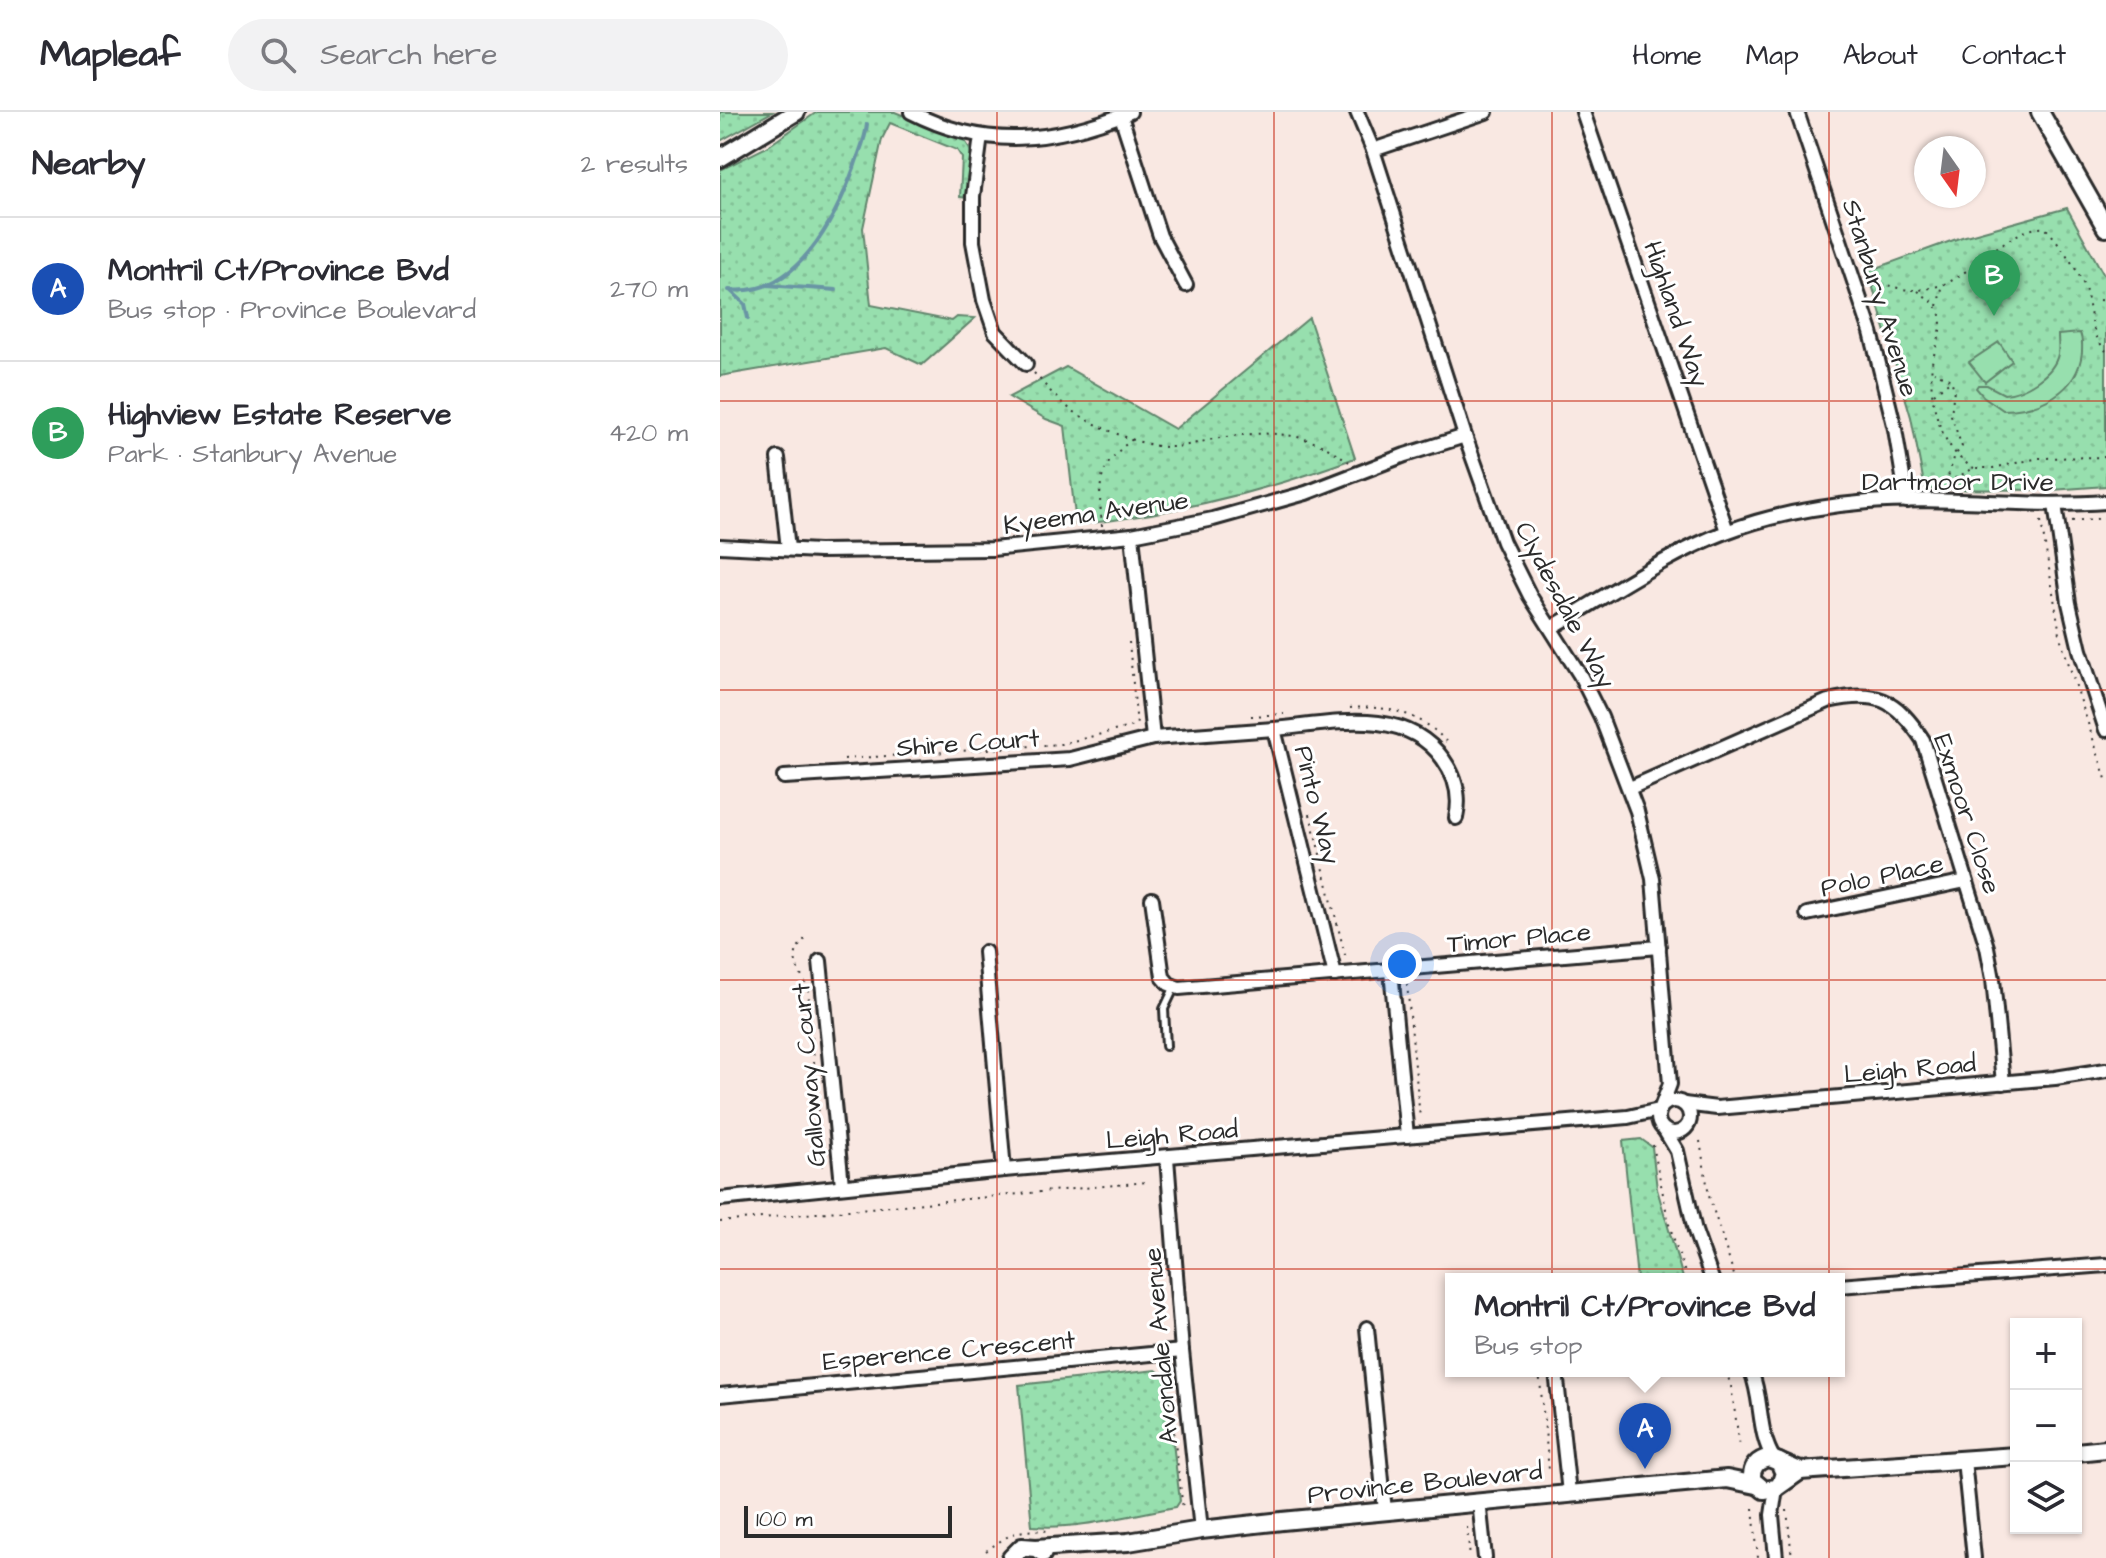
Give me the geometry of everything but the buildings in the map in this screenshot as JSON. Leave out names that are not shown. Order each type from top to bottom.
[{"type":"street","points":[[720,158],[796,112]]},
{"type":"street","points":[[911,112],[939,127],[981,136],[1051,137],[1126,114],[1160,236],[1186,285]]},
{"type":"street","name":"Clydesdale Way","points":[[1357,112],[1373,150],[1465,436],[1509,555],[1580,675],[1601,717],[1630,788],[1647,843],[1670,1084],[1657,1119],[1677,1151]]},
{"type":"street","points":[[1373,150],[1486,112]]},
{"type":"street","name":"Highland Way","points":[[1583,112],[1727,531]]},
{"type":"street","name":"Stanbury Avenue","points":[[1797,112],[1871,332],[1895,429],[1907,501]]},
{"type":"street","points":[[2040,112],[2106,228]]},
{"type":"street","points":[[981,136],[973,196],[973,242],[984,300],[995,332],[1026,364]]},
{"type":"street","name":"Kyeema Avenue","points":[[720,546],[992,549],[1132,535],[1255,508],[1465,436]]},
{"type":"street","points":[[778,458],[788,549]]},
{"type":"street","name":"Dartmoor Drive","points":[[1551,628],[1660,563],[1727,531],[1816,510],[1867,502],[2106,502]]},
{"type":"street","points":[[2055,504],[2069,603],[2080,650],[2102,703],[2106,730]]},
{"type":"street","points":[[1132,535],[1153,731]]},
{"type":"street","name":"Exmoor Close","points":[[1630,788],[1828,701],[1855,695],[1875,696],[1894,705],[1923,740],[1987,947],[2003,1083]]},
{"type":"street","points":[[1274,729],[1374,722],[1413,733],[1427,741],[1449,767],[1458,794],[1456,818]]},
{"type":"street","name":"Pinto Way","points":[[1153,731],[1274,729],[1335,975]]},
{"type":"street","name":"Shire Court","points":[[784,777],[1070,759],[1153,731]]},
{"type":"street","name":"Polo Place","points":[[1807,914],[1966,881]]},
{"type":"street","points":[[1152,899],[1163,977],[1175,986]]},
{"type":"street","name":"Timor Place","points":[[1175,986],[1193,989],[1659,947]]},
{"type":"street","points":[[985,952],[1004,1170]]},
{"type":"street","name":"Galloway Court","points":[[820,961],[842,1185]]},
{"type":"street","points":[[1391,971],[1407,1136]]},
{"type":"street","name":"Leigh Road","points":[[1682,1103],[1717,1108],[2003,1083],[2106,1070]]},
{"type":"street","name":"Clydesdale Way","points":[[1670,1084],[1689,1112],[1686,1126]]},
{"type":"street","points":[[1660,1108],[1670,1101],[1682,1103]]},
{"type":"street","name":"Leigh Road","points":[[720,1199],[1004,1170],[1628,1117],[1660,1108]]},
{"type":"street","name":"Leigh Road","points":[[1686,1126],[1700,1114],[1717,1108]]},
{"type":"street","name":"Leigh Road","points":[[1628,1117],[1663,1129]]},
{"type":"street","points":[[1663,1129],[1674,1133],[1686,1126]]},
{"type":"street","points":[[1686,1126],[1677,1151],[1689,1209],[1710,1273]]},
{"type":"street","name":"Avondale Avenue","points":[[1167,1158],[1182,1351],[1201,1530]]},
{"type":"street","points":[[1845,1286],[2106,1265]]},
{"type":"street","points":[[1367,1328],[1385,1511]]},
{"type":"street","name":"Esperence Crescent","points":[[720,1395],[1182,1351]]},
{"type":"street","points":[[1557,1377],[1569,1493]]},
{"type":"street","points":[[1753,1377],[1759,1398],[1763,1480],[1772,1515],[1776,1558]]},
{"type":"street","points":[[1763,1435],[1784,1473],[1763,1480]]},
{"type":"street","points":[[2082,1451],[2106,1449]]},
{"type":"street","points":[[1763,1480],[1800,1471],[2010,1456]]},
{"type":"street","name":"Province Boulevard","points":[[1011,1556],[1029,1546],[1041,1553],[1201,1530],[1479,1501],[1727,1479],[1763,1480],[1762,1459],[1776,1460]]},
{"type":"street","points":[[1776,1460],[1800,1471]]},
{"type":"street","points":[[1964,1460],[1974,1558]]},
{"type":"street","points":[[1479,1501],[1485,1558]]},
{"type":"street","name":"Province Boulevard","points":[[1080,1558],[1128,1542]]},
{"type":"lane","points":[[1166,1046],[1164,1009],[1175,986]]},
{"type":"path","points":[[1873,286],[1889,285],[1917,291],[1944,284],[2017,236],[2031,229],[2045,228],[2055,236],[2081,279],[2097,341],[2106,351]]},
{"type":"path","points":[[1944,284],[1937,308],[1941,323],[1932,370],[1933,395],[1945,438],[1955,455],[1974,468]]},
{"type":"path","points":[[1917,291],[1937,308]]},
{"type":"path","points":[[2099,300],[2106,301]]},
{"type":"path","points":[[1026,364],[1071,409],[1134,438],[1163,447],[1252,432],[1275,432],[1309,441],[1340,455],[1362,473]]},
{"type":"path","points":[[1932,370],[1951,380],[1954,389],[1951,415],[1962,441],[1946,483]]},
{"type":"path","points":[[1933,395],[1951,380]]},
{"type":"path","points":[[1104,539],[1099,497],[1101,477],[1106,463],[1134,438]]},
{"type":"path","points":[[1915,485],[1946,483],[1974,468],[1993,468],[2039,458],[2106,457]]},
{"type":"path","points":[[2072,521],[2106,518]]},
{"type":"path","points":[[1128,631],[1136,726]]},
{"type":"path","points":[[1348,708],[1387,708],[1416,716],[1441,734],[1455,752]]},
{"type":"path","points":[[1242,717],[1288,713]]},
{"type":"path","points":[[844,759],[1061,744],[1136,726],[1153,731]]},
{"type":"path","points":[[1307,805],[1350,974]]},
{"type":"path","points":[[805,939],[796,951],[794,962],[808,988],[823,1172]]},
{"type":"path","points":[[1407,984],[1420,1118]]},
{"type":"path","points":[[1700,1141],[1709,1196],[1733,1273]]},
{"type":"path","points":[[1653,1145],[1669,1224],[1685,1273]]},
{"type":"path","points":[[720,1222],[1148,1182]]},
{"type":"path","points":[[1166,1368],[1183,1509]]},
{"type":"path","points":[[1540,1377],[1549,1470]]},
{"type":"path","points":[[1728,1377],[1740,1447]]},
{"type":"path","points":[[1786,1505],[1792,1558]]},
{"type":"path","points":[[1753,1508],[1758,1558]]},
{"type":"path","points":[[1467,1527],[1470,1558]]},
{"type":"green space","points":[[720,112],[772,112],[720,141]]},
{"type":"green space","points":[[817,112],[895,112],[965,141],[972,161],[968,198],[960,197],[962,158],[957,150],[890,123],[882,139],[863,228],[871,305],[952,321],[957,317],[975,318],[922,365],[886,348],[720,376],[720,170],[767,147]]},
{"type":"green space","points":[[2067,208],[2106,279],[2106,486],[2052,490],[1925,489],[1911,417],[1868,271],[1962,237]]},
{"type":"green space","points":[[1309,318],[1355,458],[1217,500],[1147,515],[1076,525],[1065,426],[1046,419],[1009,397],[1066,367],[1175,429]]},
{"type":"green space","points":[[2080,333],[2082,352],[2073,378],[2065,388],[2043,402],[2003,410],[1976,388],[1987,385],[2004,394],[2028,386],[2051,369],[2058,352],[2058,335]]},
{"type":"green space","points":[[1999,342],[2012,361],[1985,382],[1969,362]]},
{"type":"green space","points":[[1641,1139],[1652,1147],[1657,1189],[1682,1273],[1636,1273],[1623,1141]]},
{"type":"green space","points":[[1156,1370],[1165,1376],[1180,1501],[1176,1507],[1086,1524],[1032,1526],[1019,1385]]},
{"type":"waterway","points":[[729,290],[753,289],[775,281],[794,268],[810,250],[825,230],[847,186],[867,124]]},
{"type":"waterway","points":[[767,285],[836,290]]},
{"type":"waterway","points":[[731,291],[745,304],[748,318]]},
{"type":"place","name":"Highview Estate Reserve","points":[[1994,316]]},
{"type":"place","name":"Montril Ct/Province Bvd","points":[[1645,1469]]}]
